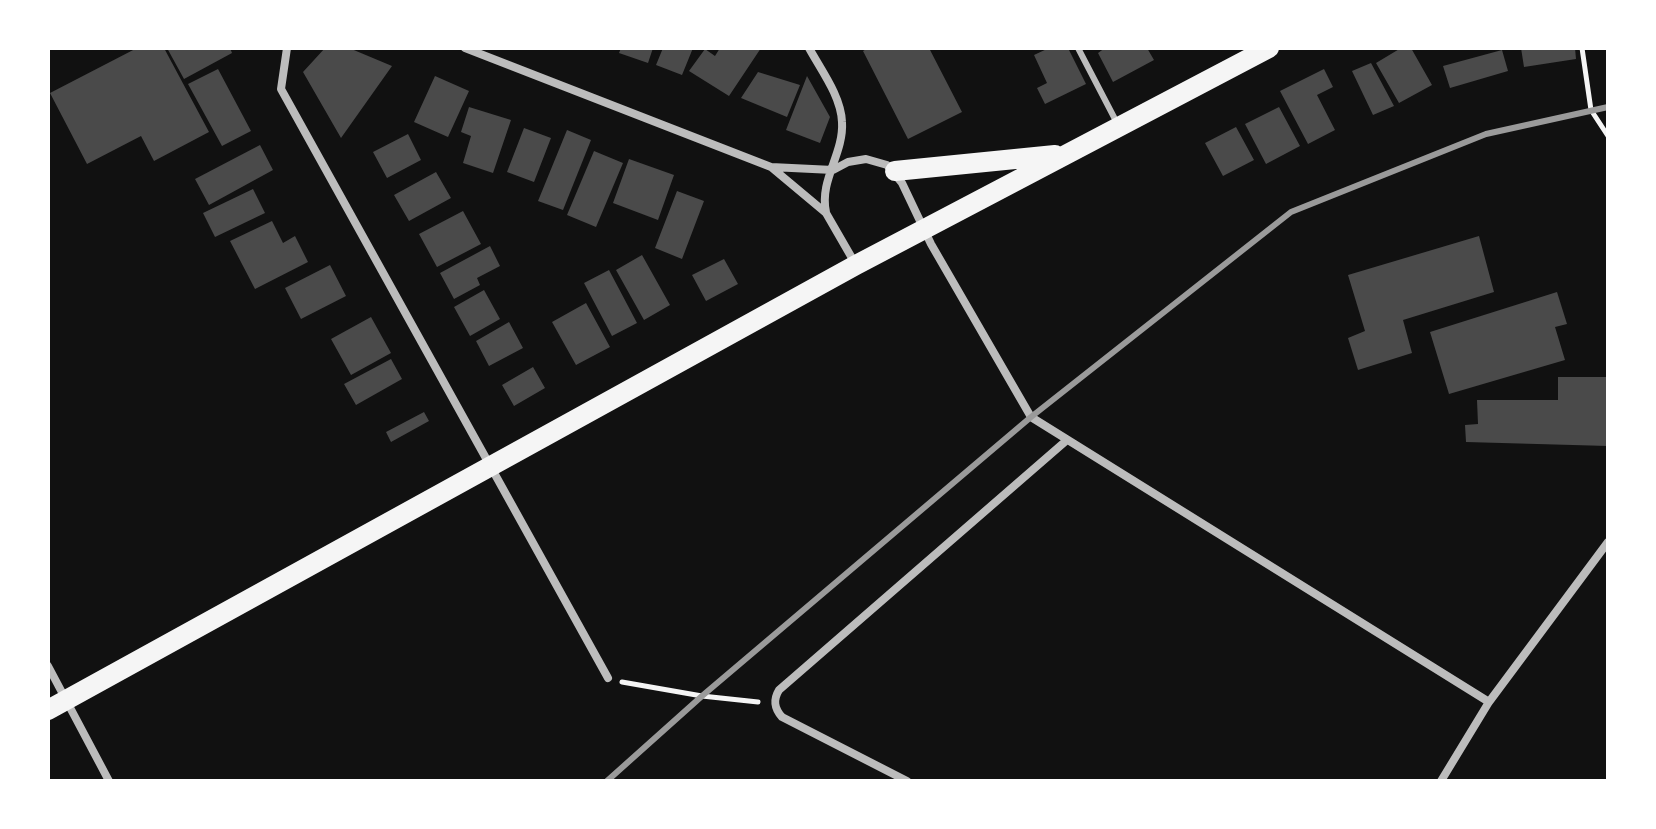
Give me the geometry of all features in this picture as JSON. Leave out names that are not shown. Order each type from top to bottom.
[{"type":"main road","points":[[48,710],[856,265],[1269,48]]},
{"type":"main road","points":[[895,171],[1067,153]]},
{"type":"street","points":[[287,48],[281,89],[608,678]]},
{"type":"street","points":[[465,48],[771,167],[833,170],[848,162],[866,159],[887,165],[895,171],[925,231],[1031,417],[1489,702]]},
{"type":"street","points":[[809,48],[840,105],[843,125],[833,170],[824,189],[826,213]]},
{"type":"street","points":[[771,167],[826,213],[856,265]]},
{"type":"street","points":[[907,781],[782,717],[775,703],[779,690],[1067,440]]},
{"type":"street","points":[[1441,781],[1489,702],[1608,542]]},
{"type":"street","points":[[48,666],[109,781]]},
{"type":"lane","points":[[1078,48],[1119,127]]},
{"type":"path","points":[[1582,48],[1591,110],[1608,136]]},
{"type":"path","points":[[608,678],[702,696],[775,703]]},
{"type":"building","points":[[137,48],[164,48],[209,132],[154,161],[141,136],[87,164],[50,93]]},
{"type":"building","points":[[167,48],[230,48],[232,53],[184,79]]},
{"type":"building","points":[[325,48],[349,48],[392,66],[341,138],[303,72]]},
{"type":"building","points":[[621,48],[653,48],[648,63],[619,53]]},
{"type":"building","points":[[663,48],[693,48],[682,75],[656,65]]},
{"type":"building","points":[[720,48],[761,48],[729,96],[689,71],[705,49],[715,56]]},
{"type":"building","points":[[868,48],[929,48],[962,112],[908,139],[863,51]]},
{"type":"building","points":[[1049,48],[1068,48],[1086,84],[1045,104],[1037,88],[1047,83],[1034,55]]},
{"type":"building","points":[[1105,48],[1147,48],[1154,60],[1113,82],[1098,53]]},
{"type":"building","points":[[1401,48],[1411,48],[1432,85],[1399,103],[1376,63]]},
{"type":"building","points":[[1521,48],[1575,48],[1576,59],[1524,67]]},
{"type":"building","points":[[1502,50],[1508,71],[1450,88],[1443,66]]},
{"type":"building","points":[[1371,63],[1394,106],[1373,115],[1352,71]]},
{"type":"building","points":[[218,69],[251,131],[222,146],[188,84]]},
{"type":"building","points":[[1324,69],[1333,87],[1317,95],[1335,130],[1308,144],[1280,91]]},
{"type":"building","points":[[758,72],[800,85],[787,117],[741,98]]},
{"type":"building","points":[[435,76],[469,91],[448,137],[414,122]]},
{"type":"building","points":[[807,76],[830,117],[820,143],[786,130]]},
{"type":"building","points":[[469,107],[511,120],[493,173],[463,163],[471,136],[461,132]]},
{"type":"building","points":[[1279,107],[1300,146],[1266,164],[1245,124]]},
{"type":"building","points":[[1236,127],[1254,160],[1223,176],[1205,143]]},
{"type":"building","points":[[524,128],[551,138],[534,182],[507,172]]},
{"type":"building","points":[[567,130],[591,140],[563,210],[538,201]]},
{"type":"building","points":[[408,134],[421,160],[387,178],[373,152]]},
{"type":"building","points":[[260,145],[273,170],[209,205],[195,179]]},
{"type":"building","points":[[594,151],[623,163],[596,227],[567,215]]},
{"type":"building","points":[[629,159],[674,175],[658,220],[613,203]]},
{"type":"building","points":[[436,172],[451,198],[409,221],[394,195]]},
{"type":"building","points":[[253,189],[265,213],[215,237],[203,213]]},
{"type":"building","points":[[677,191],[704,201],[682,259],[655,248]]},
{"type":"building","points":[[463,211],[481,244],[437,267],[419,234]]},
{"type":"building","points":[[272,221],[283,243],[295,236],[308,262],[255,289],[230,241]]},
{"type":"building","points":[[1479,236],[1494,292],[1403,320],[1412,353],[1358,370],[1348,338],[1365,331],[1348,275]]},
{"type":"building","points":[[490,246],[500,266],[477,278],[480,285],[454,299],[440,273]]},
{"type":"building","points":[[642,255],[670,305],[644,320],[616,270]]},
{"type":"building","points":[[724,259],[738,284],[706,301],[692,275]]},
{"type":"building","points":[[330,265],[346,296],[301,319],[285,288]]},
{"type":"building","points":[[609,270],[637,323],[612,336],[584,283]]},
{"type":"building","points":[[484,290],[500,319],[470,336],[454,307]]},
{"type":"building","points":[[1557,292],[1567,324],[1555,327],[1565,360],[1449,394],[1430,332]]},
{"type":"building","points":[[586,303],[610,347],[576,365],[552,322]]},
{"type":"building","points":[[371,317],[391,353],[351,375],[331,339]]},
{"type":"building","points":[[509,322],[523,348],[489,366],[476,341]]},
{"type":"building","points":[[391,359],[402,379],[356,405],[344,384]]},
{"type":"building","points":[[533,367],[545,388],[514,406],[502,385]]},
{"type":"building","points":[[1558,377],[1608,377],[1608,446],[1466,442],[1465,425],[1478,424],[1477,400],[1558,400]]},
{"type":"building","points":[[424,412],[429,421],[391,442],[386,432]]},
{"type":"railway","points":[[607,781],[702,696],[1031,417],[1291,212],[1486,134],[1608,107]]}]
